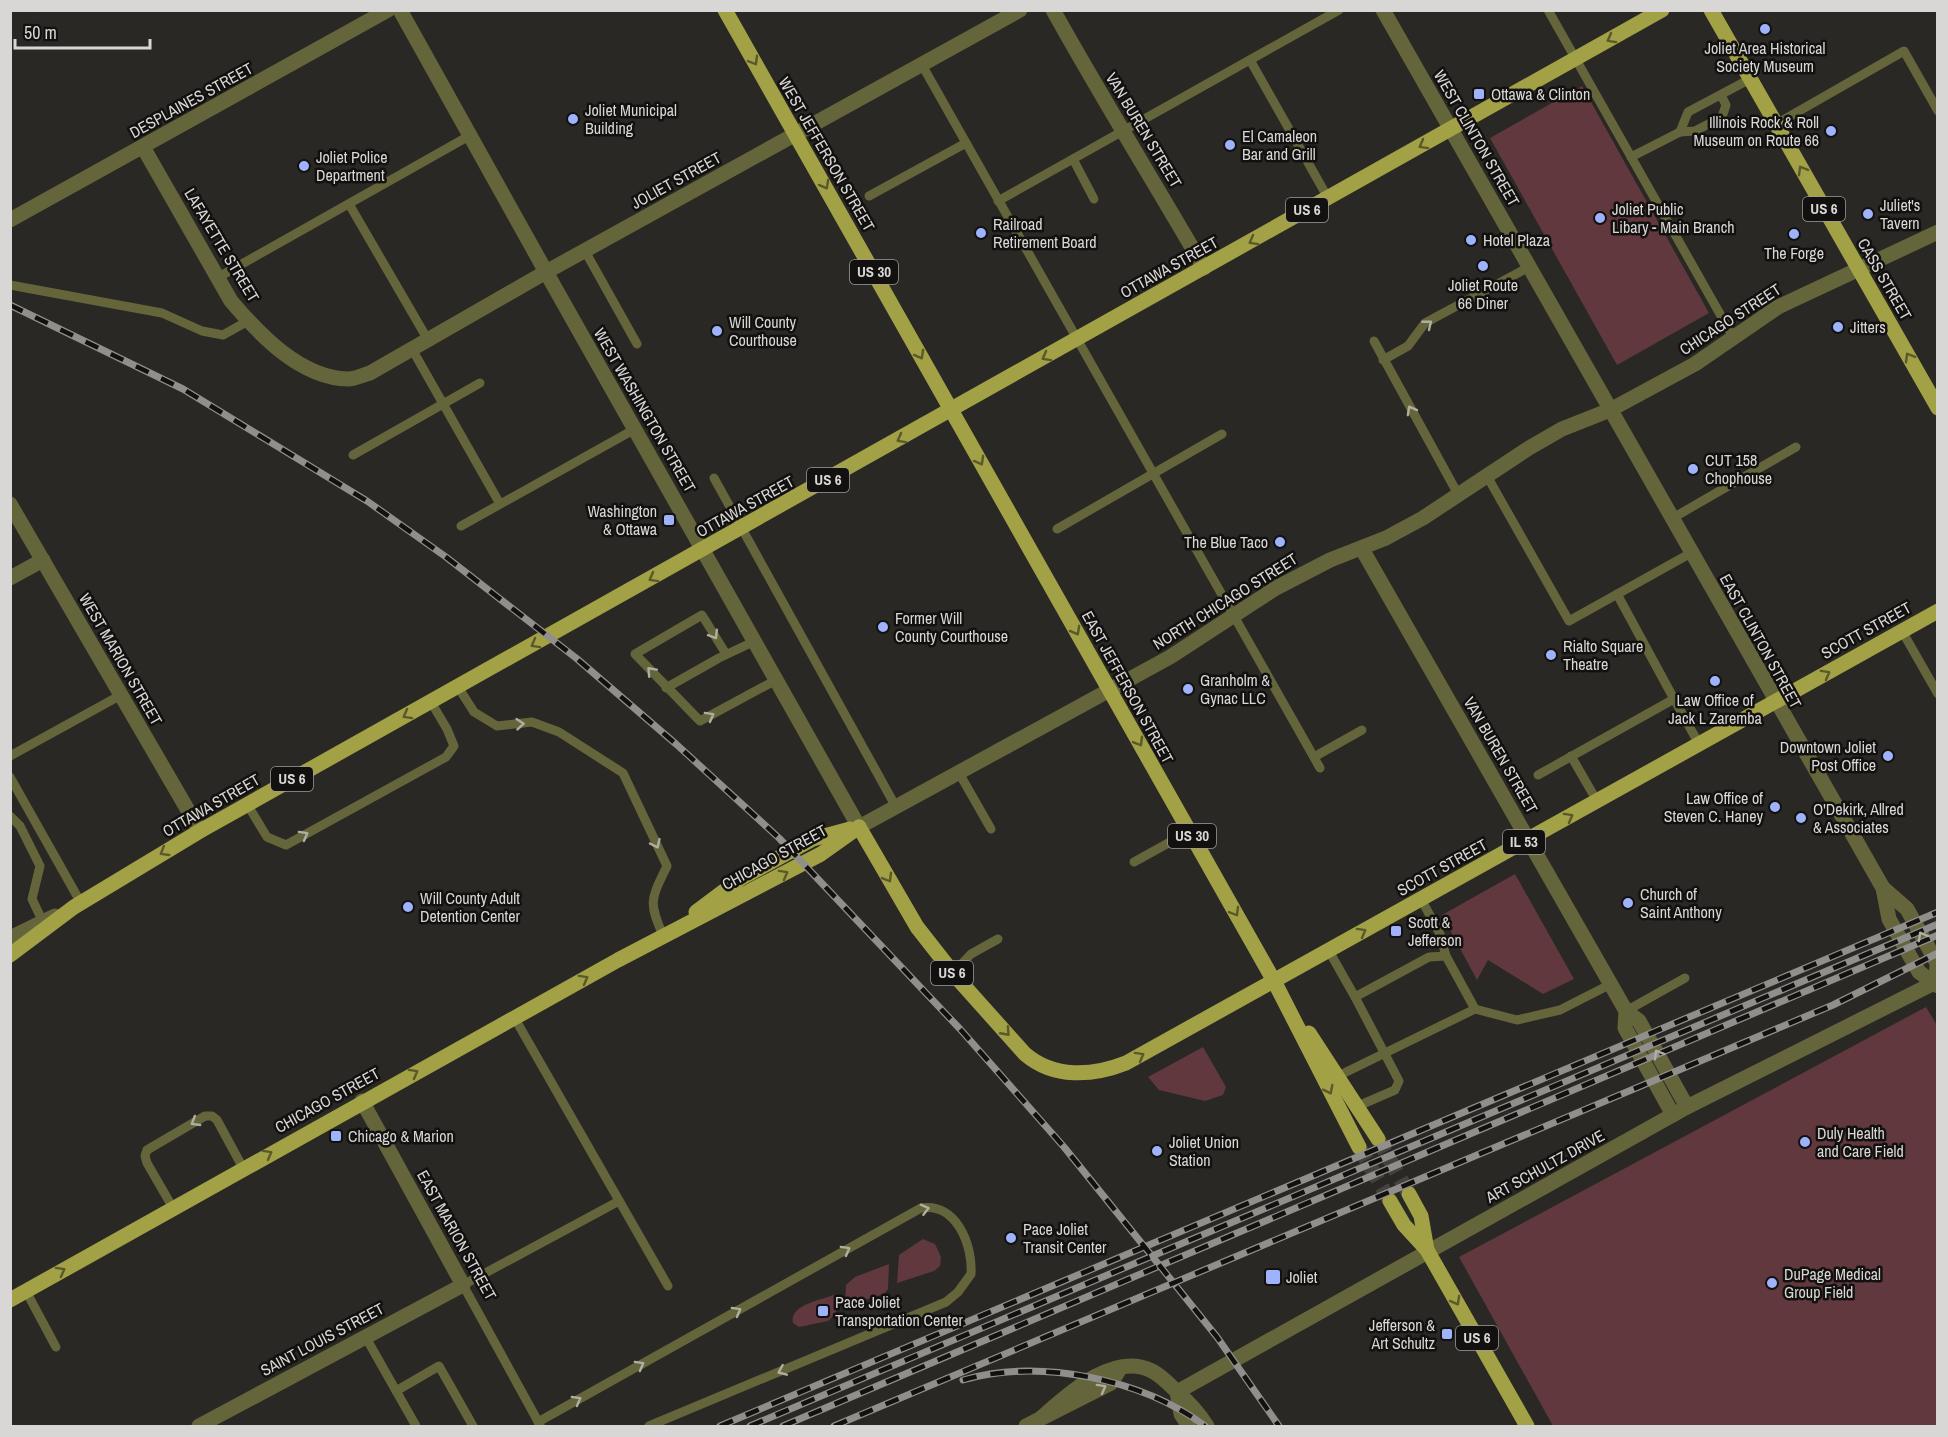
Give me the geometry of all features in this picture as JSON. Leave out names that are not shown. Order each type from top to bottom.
[{"type":"main road","name":"WEST JEFFERSON STREET","points":[[725,10],[951,410]]},
{"type":"main road","name":"OTTAWA STREET","points":[[10,955],[78,905],[247,804],[704,550],[1662,10]]},
{"type":"main road","name":"CASS STREET","points":[[1711,10],[1938,408]]},
{"type":"main road","name":"EAST JEFFERSON STREET","points":[[951,410],[1274,981],[1359,1147]]},
{"type":"main road","name":"SCOTT STREET","points":[[953,973],[1033,1061],[1059,1071],[1104,1072],[1126,1063],[1329,951],[1938,611]]},
{"type":"main road","name":"CHICAGO STREET","points":[[10,1300],[362,1101],[663,935],[740,879],[813,839],[859,827]]},
{"type":"main road","name":"US 6","points":[[859,827],[916,927],[953,973]]},
{"type":"main road","name":"EAST JEFFERSON STREET","points":[[1274,981],[1378,1139]]},
{"type":"main road","name":"US 6","points":[[1409,1194],[1421,1216],[1427,1250]]},
{"type":"main road","name":"US 6","points":[[1390,1202],[1404,1225],[1427,1250],[1527,1426]]},
{"type":"street","name":"DESPLAINES STREET","points":[[10,220],[388,10]]},
{"type":"street","name":"WEST WASHINGTON STREET","points":[[400,10],[859,827]]},
{"type":"street","name":"JOLIET STREET","points":[[349,380],[370,374],[546,272],[1020,10]]},
{"type":"street","name":"VAN BUREN STREET","points":[[1053,10],[1121,132],[1142,161],[1204,268]]},
{"type":"street","name":"WEST CLINTON STREET","points":[[1383,10],[1610,410]]},
{"type":"street","name":"LAFAYETTE STREET","points":[[143,147],[217,278],[231,301],[248,321],[264,337],[309,368],[327,376],[349,380]]},
{"type":"street","name":"CHICAGO STREET","points":[[1610,410],[1695,364],[1778,307],[1938,232]]},
{"type":"street","name":"NORTH CHICAGO STREET","points":[[859,827],[1203,638],[1233,616],[1308,571],[1362,549],[1423,518],[1459,496],[1505,462],[1562,429],[1610,410]]},
{"type":"street","name":"EAST CLINTON STREET","points":[[1610,410],[1883,888],[1907,909],[1937,963],[1937,984]]},
{"type":"street","name":"WEST MARION STREET","points":[[10,504],[200,831]]},
{"type":"street","name":"VAN BUREN STREET","points":[[1362,549],[1626,1011],[1639,1020],[1687,1107]]},
{"type":"street","points":[[10,578],[43,560]]},
{"type":"street","points":[[10,938],[78,905]]},
{"type":"street","name":"ART SCHULTZ DRIVE","points":[[1177,1392],[1427,1250],[1456,1237],[1687,1107],[1937,984]]},
{"type":"street","name":"VAN BUREN STREET","points":[[1626,1011],[1625,1028],[1673,1115]]},
{"type":"street","name":"EAST MARION STREET","points":[[362,1101],[464,1285]]},
{"type":"street","name":"SAINT LOUIS STREET","points":[[199,1426],[464,1285]]},
{"type":"street","points":[[1026,1426],[1040,1419],[1074,1388],[1104,1371],[1140,1367],[1152,1371],[1194,1406],[1207,1426]]},
{"type":"street","points":[[1177,1392],[1181,1414],[1189,1426]]},
{"type":"lane","points":[[998,201],[1339,10]]},
{"type":"lane","points":[[1548,10],[1733,337]]},
{"type":"lane","points":[[1776,124],[1904,51],[1938,111]]},
{"type":"lane","points":[[1250,60],[1329,198]]},
{"type":"lane","points":[[922,65],[1320,768]]},
{"type":"lane","points":[[1680,132],[1689,112],[1750,79]]},
{"type":"lane","points":[[1631,157],[1680,132],[1695,131],[1722,117],[1726,105],[1721,95]]},
{"type":"lane","points":[[217,278],[469,136]]},
{"type":"lane","points":[[869,196],[966,143]]},
{"type":"lane","points":[[1073,159],[1094,199]]},
{"type":"lane","points":[[349,204],[428,340]]},
{"type":"lane","points":[[585,251],[637,344]]},
{"type":"lane","points":[[1385,362],[1408,346],[1425,323],[1529,267]]},
{"type":"lane","points":[[10,285],[162,313],[202,331],[223,335],[248,321]]},
{"type":"lane","points":[[1374,341],[1459,496]]},
{"type":"lane","points":[[412,350],[500,504]]},
{"type":"lane","points":[[353,455],[480,383]]},
{"type":"lane","points":[[461,526],[635,429]]},
{"type":"lane","points":[[1057,529],[1222,435]]},
{"type":"lane","points":[[1671,519],[1796,447]]},
{"type":"lane","points":[[1487,476],[1569,621],[1691,553]]},
{"type":"lane","points":[[714,478],[896,807]]},
{"type":"lane","points":[[1617,594],[1699,744]]},
{"type":"lane","points":[[726,654],[702,615],[635,654],[700,721],[776,680]]},
{"type":"lane","points":[[1902,631],[1938,694]]},
{"type":"lane","points":[[666,688],[726,654],[755,641]]},
{"type":"lane","points":[[458,687],[474,712],[497,726],[532,722],[559,732],[623,773],[667,866],[657,886],[651,909],[663,935]]},
{"type":"lane","points":[[10,756],[121,695]]},
{"type":"lane","points":[[1538,775],[1674,699]]},
{"type":"lane","points":[[247,804],[267,837],[286,845],[446,757],[454,746],[431,702]]},
{"type":"lane","points":[[1314,757],[1362,730]]},
{"type":"lane","points":[[1571,756],[1597,801]]},
{"type":"lane","points":[[959,773],[991,829]]},
{"type":"lane","points":[[10,777],[78,905]]},
{"type":"lane","points":[[10,816],[20,826],[40,866],[32,899],[43,922]]},
{"type":"lane","points":[[1134,862],[1190,831]]},
{"type":"lane","points":[[1421,899],[1440,934],[1446,956],[1475,1009]]},
{"type":"lane","points":[[953,973],[971,954],[998,939]]},
{"type":"lane","points":[[1329,951],[1399,1082],[1395,1090],[1358,1106]]},
{"type":"lane","points":[[1355,998],[1429,957],[1446,956]]},
{"type":"lane","points":[[1626,1011],[1685,978]]},
{"type":"lane","points":[[1338,1076],[1475,1009],[1517,1020],[1560,1010],[1611,984]]},
{"type":"lane","points":[[514,1017],[668,1286]]},
{"type":"lane","points":[[172,1208],[147,1163],[147,1150],[205,1116],[212,1116],[217,1120],[243,1168]]},
{"type":"lane","points":[[464,1285],[619,1201]]},
{"type":"lane","points":[[540,1424],[921,1208],[933,1206],[944,1210],[956,1221],[970,1254],[971,1274],[958,1292],[946,1302],[649,1426]]},
{"type":"lane","name":"EAST MARION STREET","points":[[464,1285],[540,1424]]},
{"type":"lane","points":[[26,1291],[56,1347]]},
{"type":"lane","points":[[365,1336],[416,1426]]},
{"type":"lane","points":[[396,1391],[439,1366],[473,1426]]},
{"type":"shaded area","name":"Joliet Public Libary - Main Branch","points":[[1582,86],[1709,313],[1617,365],[1490,138]]},
{"type":"shaded area","points":[[1515,874],[1574,979],[1543,994],[1488,960],[1477,980],[1442,915]]},
{"type":"shaded area","name":"Duly Health and Care Field","points":[[1926,1007],[1938,1027],[1937,1426],[1553,1426],[1459,1257]]},
{"type":"shaded area","points":[[1203,1047],[1226,1087],[1223,1095],[1205,1101],[1159,1090],[1148,1077]]},
{"type":"shaded area","points":[[923,1239],[935,1244],[941,1257],[940,1266],[934,1271],[897,1283],[899,1255]]},
{"type":"shaded area","points":[[889,1264],[888,1289],[884,1294],[845,1306],[846,1285],[855,1277]]},
{"type":"shaded area","points":[[836,1294],[836,1313],[828,1321],[799,1327],[793,1323],[796,1311],[801,1307]]},
{"type":"tunnel","points":[[1378,1139],[1409,1194]]},
{"type":"tunnel","points":[[1359,1147],[1390,1201]]},
{"type":"railway","points":[[10,305],[183,389],[367,501],[446,557],[576,658],[676,744],[779,838],[960,1029],[1064,1147],[1160,1266],[1217,1337],[1279,1426]]},
{"type":"railway","points":[[720,1426],[1938,912]]},
{"type":"railway","points":[[750,1426],[1938,924]]},
{"type":"railway","points":[[783,1426],[1938,935]]},
{"type":"railway","points":[[834,1426],[1833,1005],[1938,953]]},
{"type":"railway","points":[[963,1380],[1024,1371],[1057,1372],[1089,1377],[1151,1396],[1180,1410],[1205,1426]]},
{"type":"place","name":"Joliet Area Historical Society Museum","points":[[1765,29]]},
{"type":"place","name":"Ottawa & Clinton","points":[[1479,94]]},
{"type":"place","name":"Joliet Municipal Building","points":[[573,119]]},
{"type":"place","name":"Illinois Rock & Roll Museum on Route 66","points":[[1831,131]]},
{"type":"place","name":"El Camaleon Bar and Grill","points":[[1230,145]]},
{"type":"place","name":"Joliet Police Department","points":[[304,166]]},
{"type":"place","name":"Juliet's Tavern","points":[[1868,214]]},
{"type":"place","name":"Joliet Public Libary - Main Branch","points":[[1600,218]]},
{"type":"place","name":"Railroad Retirement Board","points":[[981,233]]},
{"type":"place","name":"The Forge","points":[[1794,234]]},
{"type":"place","name":"Hotel Plaza","points":[[1471,240]]},
{"type":"place","name":"Joliet Route 66 Diner","points":[[1483,266]]},
{"type":"place","name":"Jitters","points":[[1838,327]]},
{"type":"place","name":"Will County Courthouse","points":[[717,331]]},
{"type":"place","name":"CUT 158 Chophouse","points":[[1693,469]]},
{"type":"place","name":"Washington & Ottawa","points":[[669,520]]},
{"type":"place","name":"The Blue Taco","points":[[1280,542]]},
{"type":"place","name":"Former Will County Courthouse","points":[[883,627]]},
{"type":"place","name":"Rialto Square Theatre","points":[[1551,655]]},
{"type":"place","name":"Law Office of Jack L Zaremba","points":[[1715,681]]},
{"type":"place","name":"Granholm & Gynac LLC","points":[[1188,689]]},
{"type":"place","name":"Downtown Joliet Post Office","points":[[1888,756]]},
{"type":"place","name":"Law Office of Steven C. Haney","points":[[1775,807]]},
{"type":"place","name":"O'Dekirk, Allred & Associates","points":[[1801,818]]},
{"type":"place","name":"Church of Saint Anthony","points":[[1628,903]]},
{"type":"place","name":"Will County Adult Detention Center","points":[[408,907]]},
{"type":"place","name":"Scott & Jefferson","points":[[1396,931]]},
{"type":"place","name":"Chicago & Marion","points":[[336,1136]]},
{"type":"place","name":"Duly Health and Care Field","points":[[1805,1142]]},
{"type":"place","name":"Joliet Union Station","points":[[1157,1151]]},
{"type":"place","name":"Pace Joliet Transit Center","points":[[1011,1238]]},
{"type":"place","name":"Joliet","points":[[1273,1277]]},
{"type":"place","name":"DuPage Medical Group Field","points":[[1772,1283]]},
{"type":"place","name":"Pace Joliet Transportation Center","points":[[823,1311]]},
{"type":"place","name":"Jefferson & Art Schultz","points":[[1447,1334]]}]
